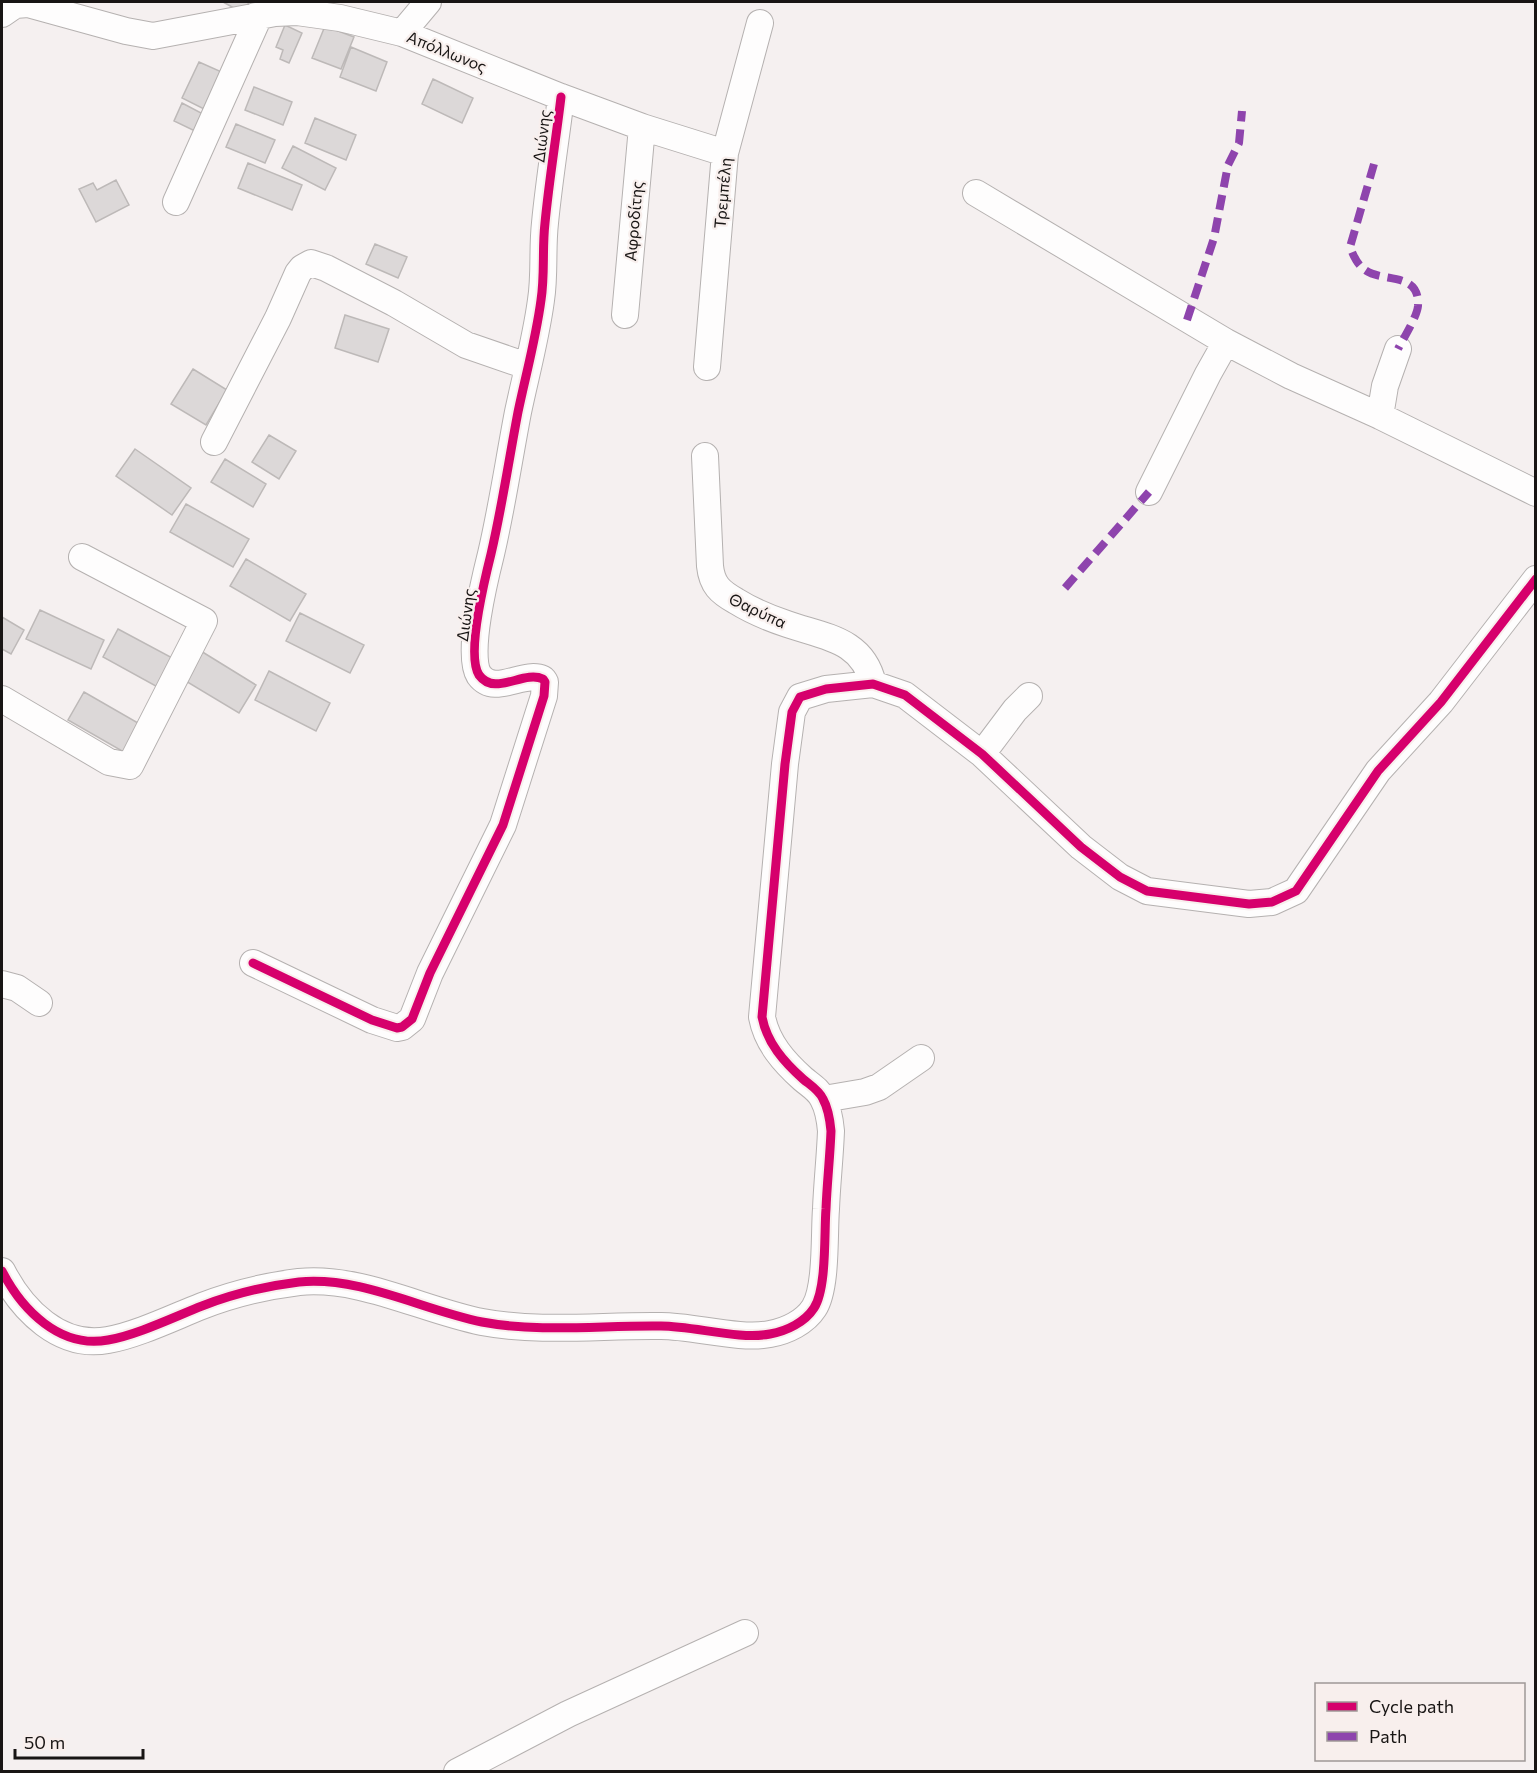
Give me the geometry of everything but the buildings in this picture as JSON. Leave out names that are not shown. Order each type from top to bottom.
[{"type":"street","points":[[402,33],[428,2]]},
{"type":"street","name":"Απόλλωνος","points":[[2,14],[15,5],[28,3],[126,31],[158,35],[255,16],[286,7],[402,33],[561,97],[642,127],[725,153]]},
{"type":"street","points":[[176,202],[256,23],[255,16]]},
{"type":"street","name":"Τρεμπέλη","points":[[707,367],[725,153],[760,23]]},
{"type":"street","name":"Διώνης","points":[[253,963],[372,1020],[392,1028],[402,1027],[412,1019],[430,973],[503,825],[544,696],[545,682],[543,679],[531,676],[492,684],[481,677],[476,666],[475,648],[484,583],[498,525],[542,298],[545,225],[561,97]]},
{"type":"street","name":"Αφροδίτης","points":[[625,315],[642,127]]},
{"type":"street","points":[[976,193],[1226,342],[1291,376],[1380,416],[1536,493]]},
{"type":"street","points":[[214,442],[273,328],[298,273],[311,263],[394,303],[447,336],[527,366]]},
{"type":"street","points":[[1149,492],[1226,342]]},
{"type":"street","points":[[1380,416],[1385,386],[1398,349]]},
{"type":"street","name":"Θαρύπα","points":[[705,456],[711,579],[716,587],[761,615],[846,645],[865,662],[873,684]]},
{"type":"street","points":[[2,699],[109,762],[130,766],[204,621],[82,558]]},
{"type":"street","points":[[3,1277],[21,1300],[47,1326],[70,1338],[90,1341],[115,1339],[215,1301],[258,1289],[311,1282],[366,1289],[436,1311],[497,1323],[570,1327],[662,1326],[749,1336],[773,1334],[788,1329],[803,1319],[814,1307],[822,1281],[831,1131],[830,1118],[824,1099],[774,1047],[768,1037],[762,1017],[785,764],[792,712],[800,697],[826,689],[873,684],[905,695],[982,754],[1081,847],[1120,877],[1147,891],[1249,904],[1272,902],[1296,891],[1378,771],[1441,702],[1536,579]]},
{"type":"street","points":[[982,754],[1015,710],[1029,696]]},
{"type":"street","points":[[2,984],[17,988],[39,1003]]},
{"type":"street","points":[[824,1099],[879,1088],[921,1058]]},
{"type":"street","points":[[457,1772],[568,1714],[745,1633]]},
{"type":"marked path","points":[[1187,320],[1214,238],[1228,165],[1239,143],[1242,111]]},
{"type":"marked path","points":[[1374,164],[1350,247],[1356,260],[1365,270],[1407,283],[1413,287],[1417,295],[1417,311],[1398,349]]},
{"type":"marked path","points":[[1065,588],[1149,492]]},
{"type":"cycle path","points":[[253,963],[372,1020],[397,1028],[402,1027],[412,1019],[430,973],[503,825],[544,696],[545,682],[535,677],[501,684],[486,681],[479,675],[476,665],[476,634],[481,598],[499,519],[518,412],[539,314],[548,192],[561,97]]},
{"type":"cycle path","points":[[2,1271],[20,1300],[44,1324],[74,1338],[90,1341],[108,1340],[131,1334],[214,1302],[250,1291],[299,1282],[345,1284],[391,1295],[459,1317],[504,1325],[549,1328],[661,1326],[745,1335],[783,1331],[801,1322],[810,1313],[818,1299],[821,1287],[831,1131],[827,1110],[821,1096],[789,1066],[777,1051],[764,1026],[762,1017],[785,764],[792,712],[800,697],[826,689],[873,684],[905,695],[982,754],[1081,847],[1120,877],[1147,891],[1249,904],[1272,902],[1296,891],[1378,771],[1441,702],[1536,579]]}]
